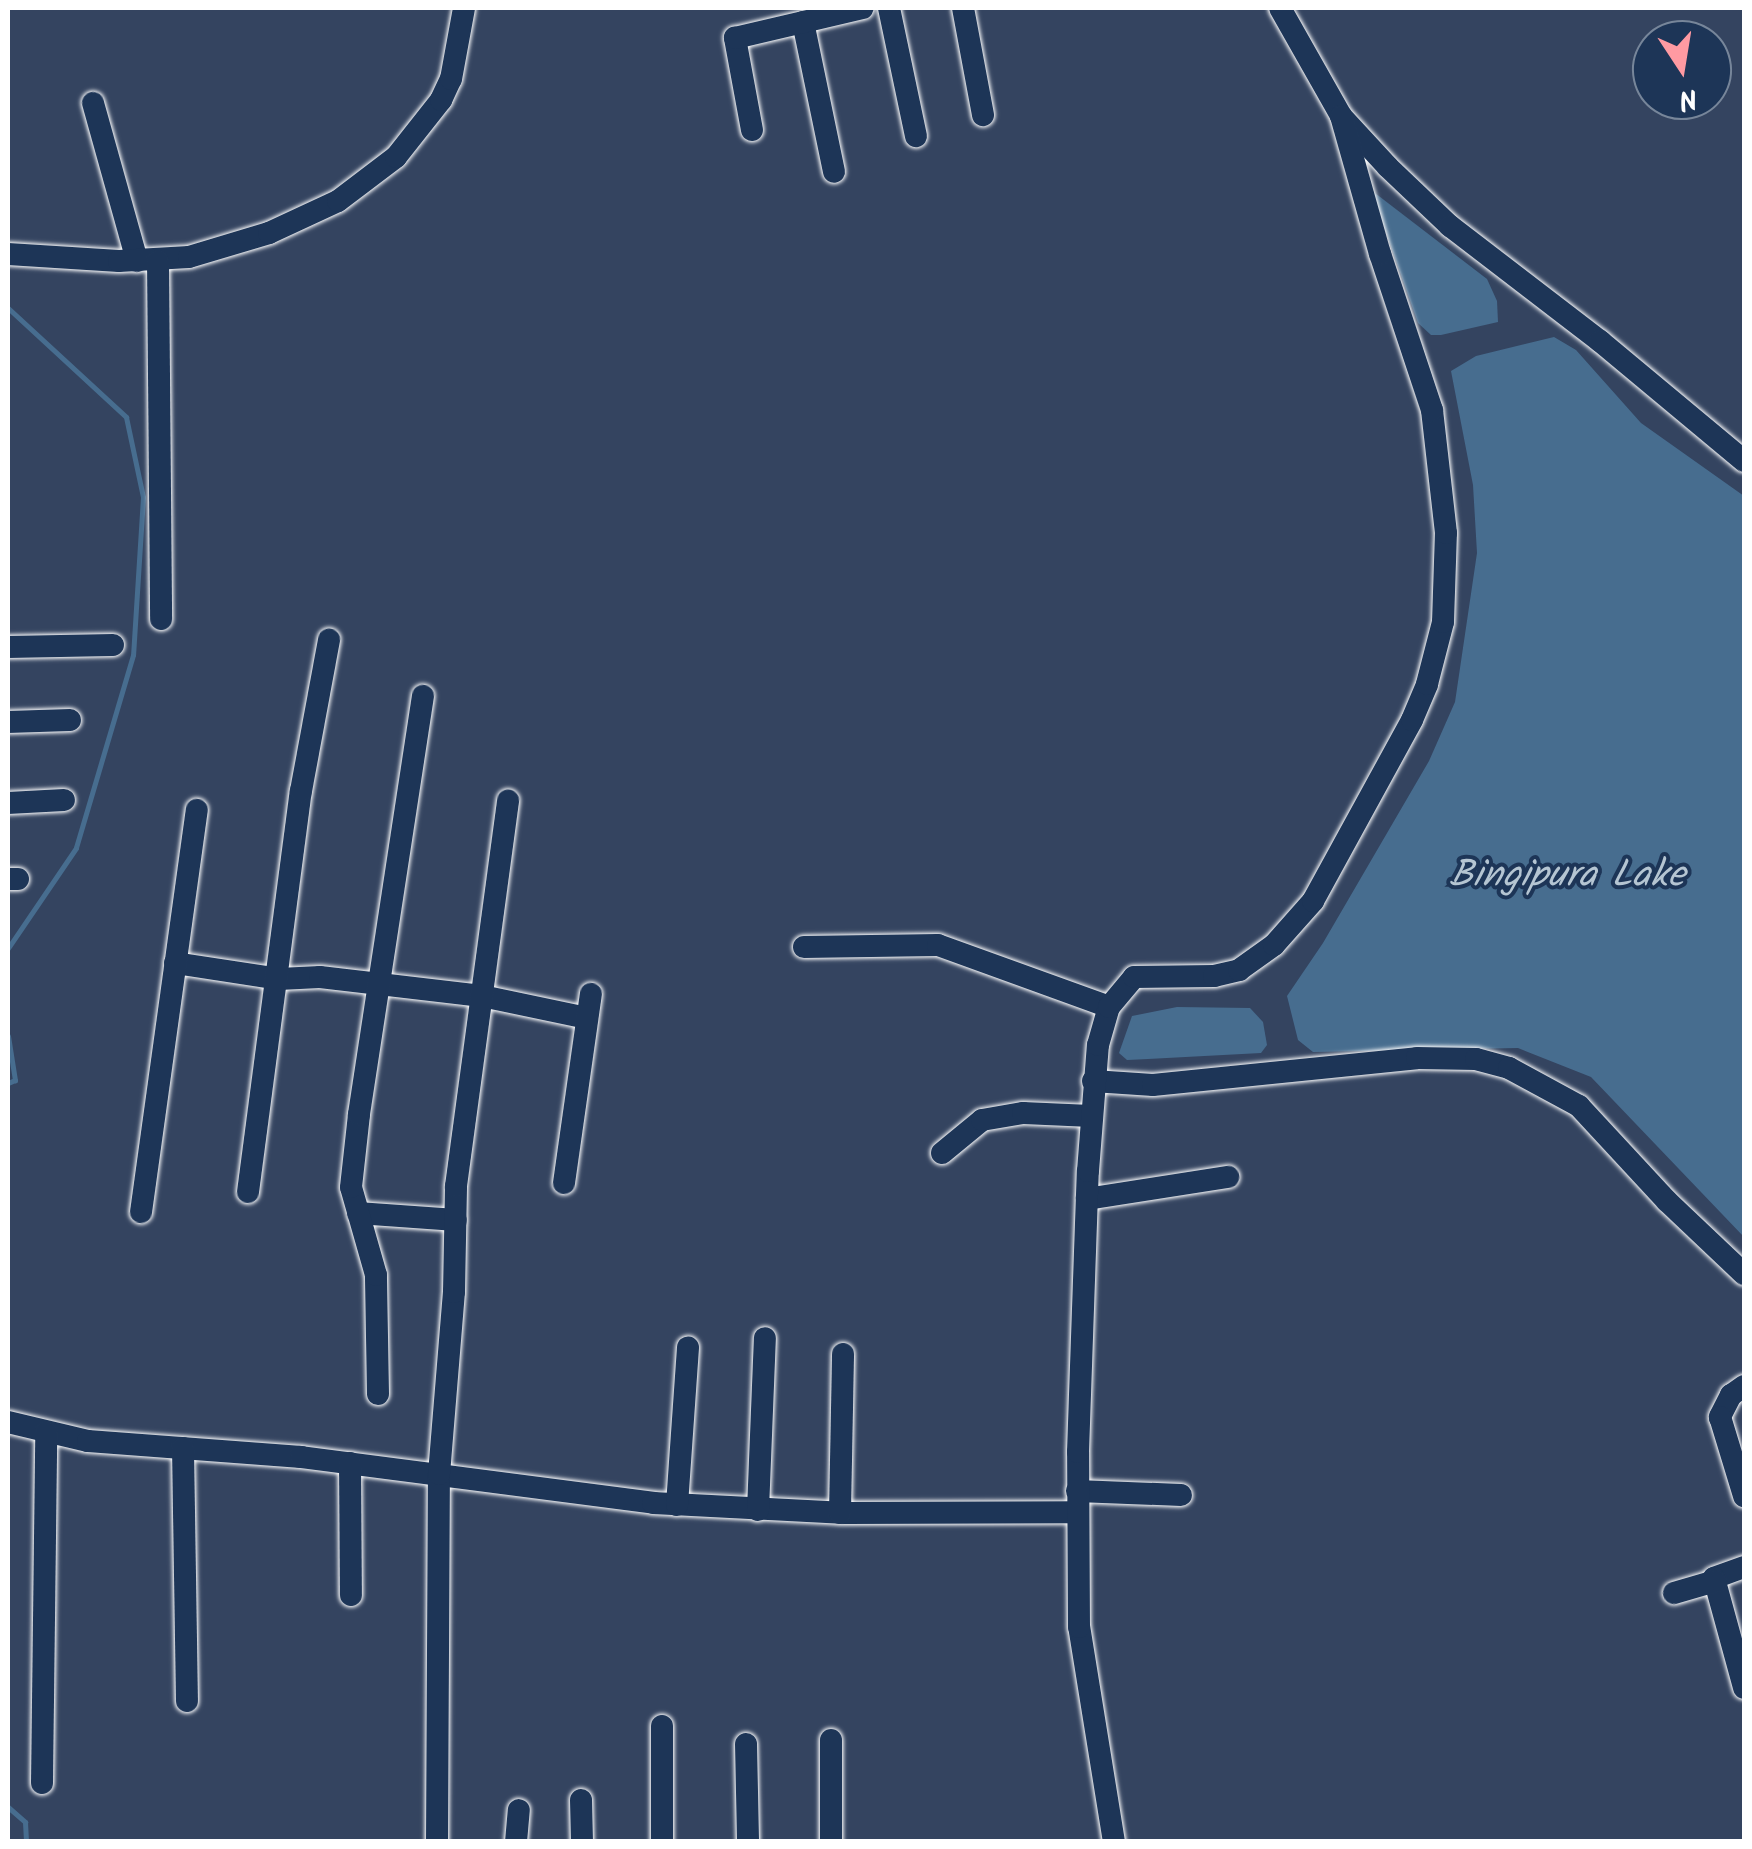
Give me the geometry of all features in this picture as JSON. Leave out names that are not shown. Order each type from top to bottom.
[{"type":"street","points":[[8,254],[148,261],[189,257],[268,233],[338,201],[371,179],[408,145],[442,100],[451,79],[464,8]]},
{"type":"street","points":[[752,130],[732,43],[739,36],[863,8]]},
{"type":"street","points":[[889,8],[916,136]]},
{"type":"street","points":[[963,8],[983,116]]},
{"type":"street","points":[[1114,1842],[1079,1627],[1077,1502],[1091,1116],[1109,1007],[1134,977],[1214,976],[1239,970],[1291,928],[1333,871],[1374,793],[1420,701],[1440,642],[1447,557],[1432,410],[1374,235],[1341,116],[1280,8]]},
{"type":"street","points":[[803,22],[834,172]]},
{"type":"street","points":[[92,103],[148,261],[162,619]]},
{"type":"street","points":[[1341,116],[1450,226],[1600,341],[1744,461]]},
{"type":"street","points":[[248,1192],[301,791],[329,640]]},
{"type":"street","points":[[8,647],[113,644]]},
{"type":"street","points":[[378,1394],[376,1275],[352,1187],[423,696]]},
{"type":"street","points":[[8,722],[70,720]]},
{"type":"street","points":[[8,803],[64,800]]},
{"type":"street","points":[[437,1842],[439,1474],[456,1220],[508,800]]},
{"type":"street","points":[[142,1212],[197,810]]},
{"type":"street","points":[[804,948],[938,945],[1109,1007]]},
{"type":"street","points":[[175,963],[278,979],[310,976],[482,996],[586,1018]]},
{"type":"street","points":[[564,1183],[590,994]]},
{"type":"street","points":[[1094,1080],[1153,1085],[1417,1058],[1476,1059],[1509,1068],[1579,1106],[1666,1202],[1744,1274]]},
{"type":"street","points":[[942,1153],[982,1120],[1023,1113],[1091,1116]]},
{"type":"street","points":[[1087,1200],[1228,1177]]},
{"type":"street","points":[[358,1213],[456,1220]]},
{"type":"street","points":[[758,1510],[765,1338]]},
{"type":"street","points":[[678,1505],[688,1347]]},
{"type":"street","points":[[840,1513],[843,1354]]},
{"type":"street","points":[[1744,1386],[1731,1394],[1720,1417],[1744,1496]]},
{"type":"street","points":[[8,1422],[88,1441],[350,1463],[678,1505],[758,1510],[840,1513],[1181,1494]]},
{"type":"street","points":[[42,1783],[46,1432]]},
{"type":"street","points":[[183,1448],[187,1700]]},
{"type":"street","points":[[350,1463],[351,1596]]},
{"type":"street","points":[[1744,1567],[1715,1575],[1744,1688]]},
{"type":"street","points":[[1674,1592],[1715,1581]]},
{"type":"street","points":[[662,1726],[662,1842]]},
{"type":"street","points":[[830,1740],[831,1842]]},
{"type":"street","points":[[746,1744],[748,1842]]},
{"type":"street","points":[[581,1800],[582,1842]]},
{"type":"street","points":[[516,1842],[520,1810]]},
{"type":"water","points":[[1371,190],[1487,279],[1497,301],[1498,322],[1441,335],[1431,335],[1418,323]]},
{"type":"water","name":"Bingipura Lake","points":[[1554,337],[1576,350],[1641,423],[1744,496],[1744,1237],[1591,1077],[1518,1048],[1313,1052],[1298,1040],[1287,996],[1323,943],[1429,761],[1455,702],[1477,553],[1473,485],[1451,371],[1476,356]]},
{"type":"water","points":[[1177,1007],[1250,1008],[1263,1022],[1267,1045],[1261,1053],[1127,1060],[1119,1053],[1132,1016]]},
{"type":"waterway","points":[[8,308],[126,417],[143,497],[133,655],[76,848],[8,948]]},
{"type":"waterway","points":[[8,1036],[15,1080],[8,1083]]},
{"type":"waterway","points":[[8,1807],[25,1822],[26,1842]]}]
